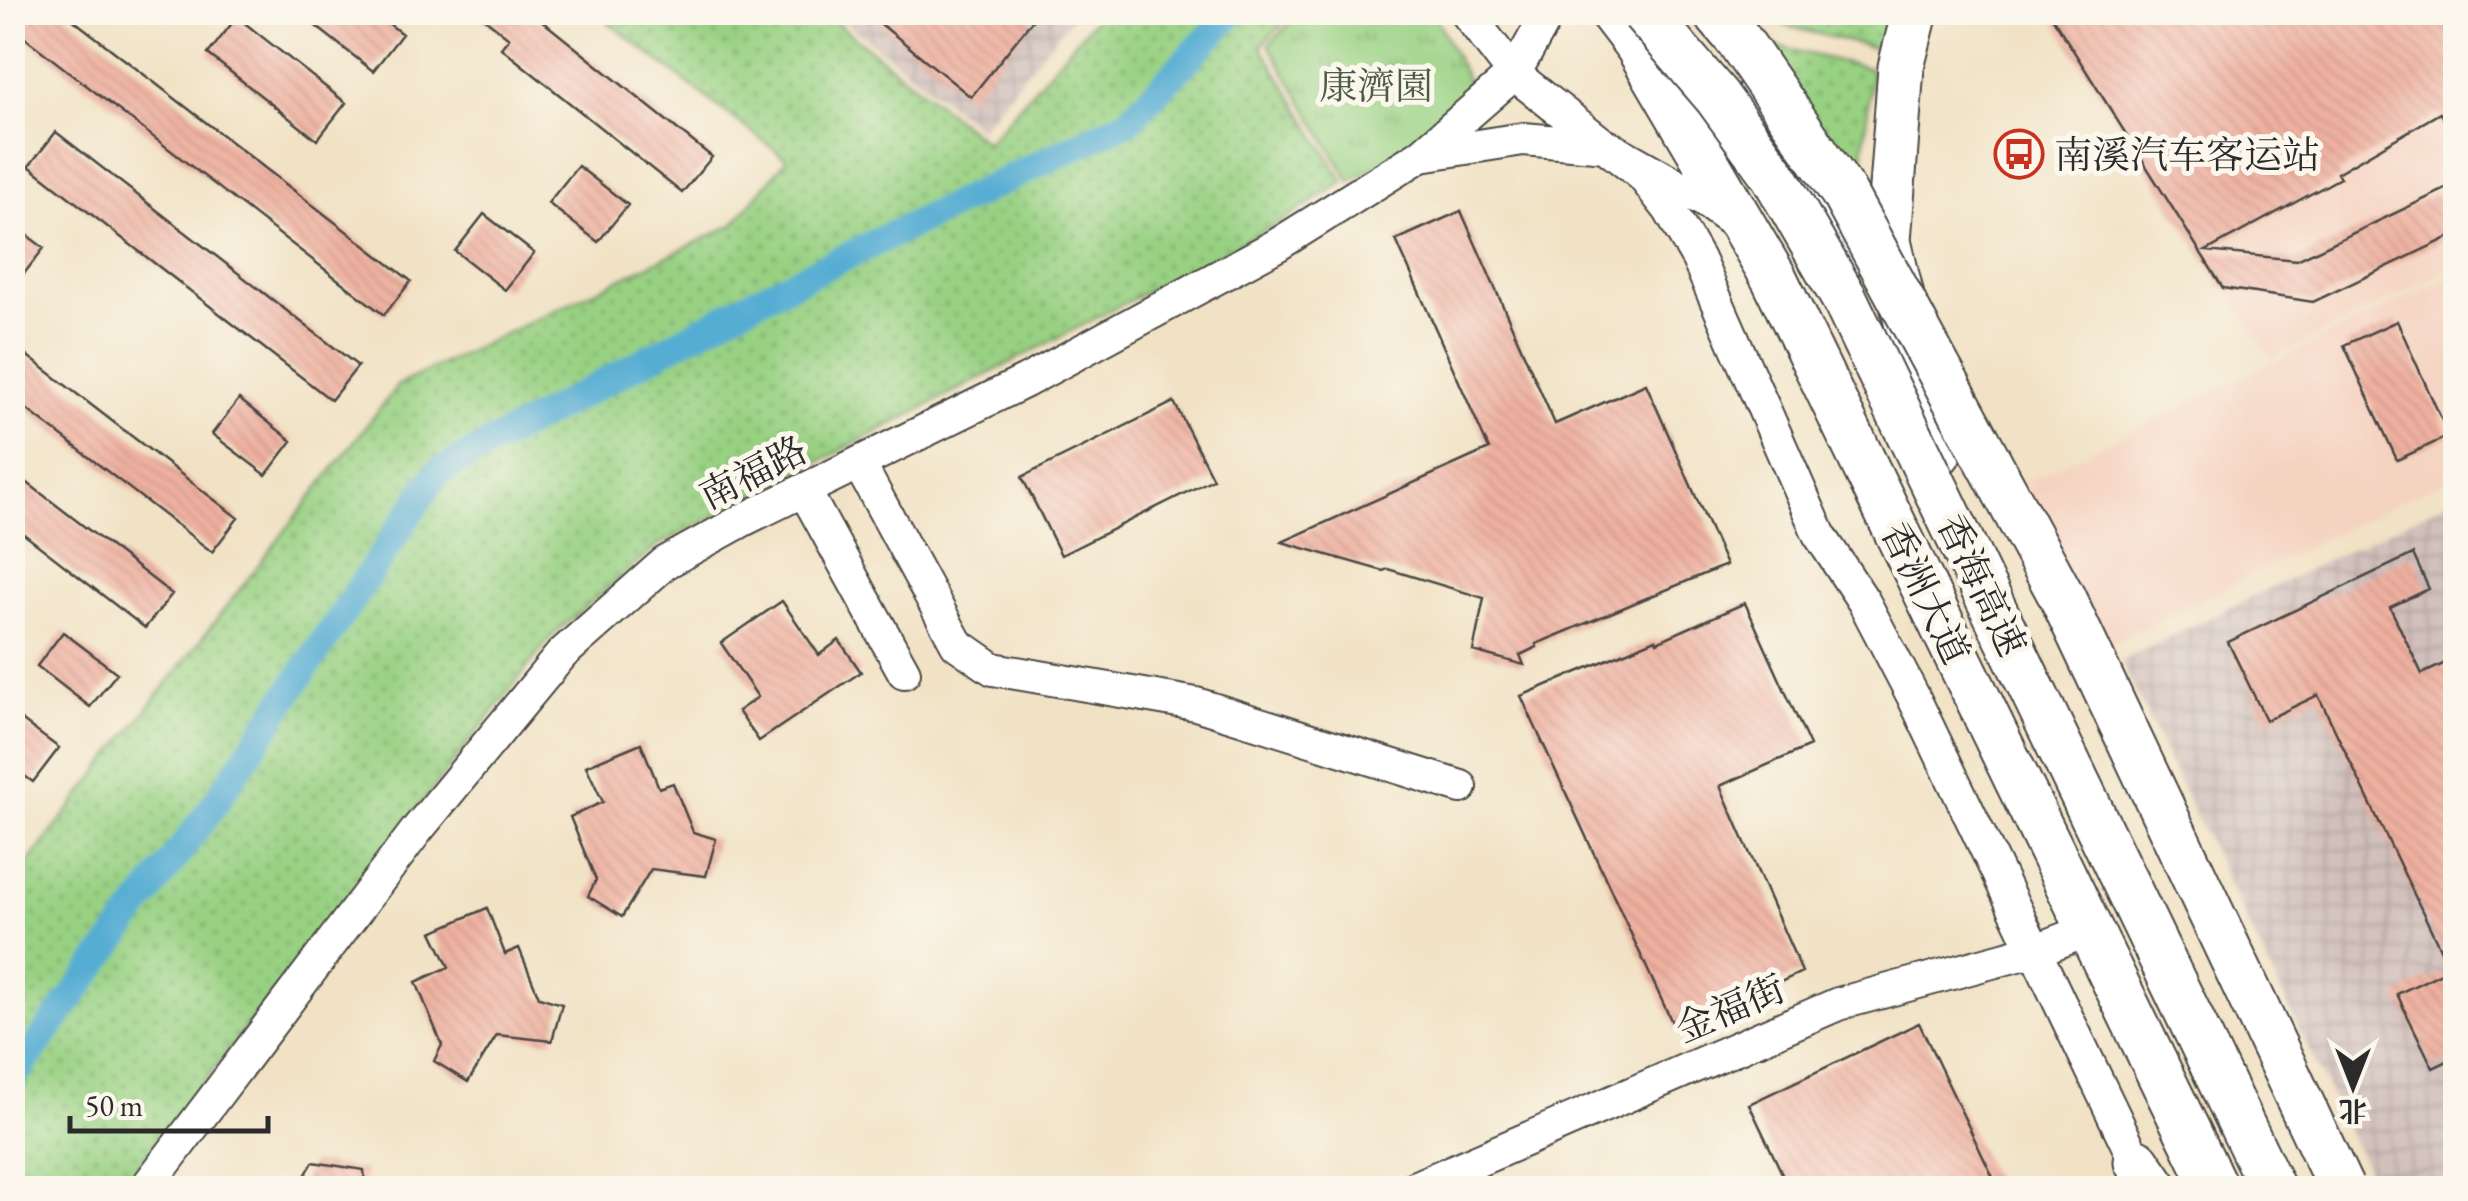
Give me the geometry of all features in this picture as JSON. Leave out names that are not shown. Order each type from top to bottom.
[{"type":"highway","name":"香洲大道","points":[[1612,12],[1638,46],[1774,278],[2215,1188]]},
{"type":"highway","name":"香海高速","points":[[1644,12],[1717,97],[1774,176],[1844,298],[2272,1188]]},
{"type":"highway","name":"香洲大道","points":[[1712,12],[1862,289],[2288,1188]]},
{"type":"highway","name":"香海高速","points":[[1712,12],[1749,53],[1851,205],[2054,581],[2341,1188]]},
{"type":"highway","points":[[1916,12],[1902,68],[1888,241],[1938,452]]},
{"type":"street","points":[[1466,12],[1514,74],[1643,176],[1669,209],[1698,259],[1819,534],[1872,618],[2147,1180]]},
{"type":"street","name":"南福路","points":[[146,1188],[417,830],[562,654],[665,563],[1026,381],[1277,245],[1421,154],[1514,74],[1548,12]]},
{"type":"street","points":[[1421,154],[1523,139],[1607,146],[1703,200],[1746,230]]},
{"type":"street","points":[[859,464],[957,644],[993,669],[1196,704],[1462,787]]},
{"type":"street","points":[[804,490],[904,672]]},
{"type":"street","name":"金福街","points":[[1414,1188],[1838,1004],[2036,950],[2089,930]]},
{"type":"shaded area","points":[[834,13],[1075,13],[980,128]]},
{"type":"shaded area","points":[[2054,13],[2455,13],[2455,266],[2271,359]]},
{"type":"shaded area","points":[[2455,275],[2455,475],[2104,647],[2025,482]]},
{"type":"shaded area","points":[[2455,498],[2455,1188],[2376,1188],[2121,661]]},
{"type":"green space","points":[[1782,12],[1890,13],[1878,49],[1787,26],[1775,18]]},
{"type":"green space","points":[[617,13],[824,13],[987,143],[1100,13],[1293,13],[1261,46],[1344,182],[1279,223],[657,546],[553,635],[121,1188],[13,1188],[12,884],[398,385],[733,225],[787,159],[609,23]]},
{"type":"green space","name":"康濟園","points":[[1300,13],[1434,13],[1473,92],[1413,147],[1350,181],[1269,45]]},
{"type":"green space","points":[[1761,28],[1775,46],[1872,69],[1858,202],[1755,36]]},
{"type":"building","points":[[12,12],[63,12],[411,281],[384,315],[12,28]]},
{"type":"building","points":[[298,12],[374,12],[402,34],[373,71]]},
{"type":"building","points":[[476,12],[531,12],[712,157],[682,193],[501,48],[509,38]]},
{"type":"building","points":[[866,12],[1039,12],[971,97]]},
{"type":"building","points":[[2049,12],[2456,12],[2456,138],[2440,113],[2337,173],[2340,178],[2206,251],[2297,260],[2456,184],[2456,234],[2313,302],[2223,288]]},
{"type":"building","points":[[237,17],[346,103],[317,140],[208,54]]},
{"type":"building","points":[[56,132],[358,366],[331,400],[29,166]]},
{"type":"building","points":[[578,166],[628,205],[598,242],[548,203]]},
{"type":"building","points":[[1461,211],[1555,424],[1646,384],[1726,565],[1536,644],[1537,647],[1520,655],[1524,665],[1473,651],[1484,598],[1282,542],[1489,449],[1396,240]]},
{"type":"building","points":[[484,214],[534,253],[505,290],[455,251]]},
{"type":"building","points":[[12,224],[44,248],[12,289]]},
{"type":"building","points":[[2397,321],[2449,436],[2397,460],[2344,345]]},
{"type":"building","points":[[12,344],[238,518],[212,552],[12,398]]},
{"type":"building","points":[[239,399],[292,441],[266,475],[212,434]]},
{"type":"building","points":[[1174,402],[1213,479],[1061,555],[1022,477]]},
{"type":"building","points":[[12,471],[172,594],[145,628],[12,525]]},
{"type":"building","points":[[2413,554],[2429,589],[2390,607],[2422,674],[2456,658],[2456,1057],[2433,1068],[2397,994],[2450,969],[2318,695],[2266,720],[2228,642]]},
{"type":"building","points":[[782,601],[819,655],[839,640],[861,672],[759,741],[738,711],[758,697],[721,643]]},
{"type":"building","points":[[1745,603],[1810,746],[1720,786],[1802,972],[1676,1031],[1521,696]]},
{"type":"building","points":[[63,632],[117,673],[90,707],[37,666]]},
{"type":"building","points":[[12,713],[59,748],[33,782],[12,767]]},
{"type":"building","points":[[641,743],[659,788],[673,783],[693,832],[716,839],[706,876],[651,869],[622,917],[588,896],[596,880],[570,817],[603,802],[586,766]]},
{"type":"building","points":[[487,908],[505,954],[519,948],[539,997],[562,1004],[552,1041],[497,1035],[468,1082],[434,1061],[442,1045],[416,982],[449,967],[432,932]]},
{"type":"building","points":[[1919,1023],[1998,1188],[1789,1188],[1749,1104]]},
{"type":"building","points":[[313,1162],[364,1170],[365,1188],[298,1188]]},
{"type":"waterway","points":[[12,1079],[211,809],[437,473],[756,300],[1128,121],[1233,12]]},
{"type":"place","name":"南溪汽车客运站","points":[[2019,154]]}]
